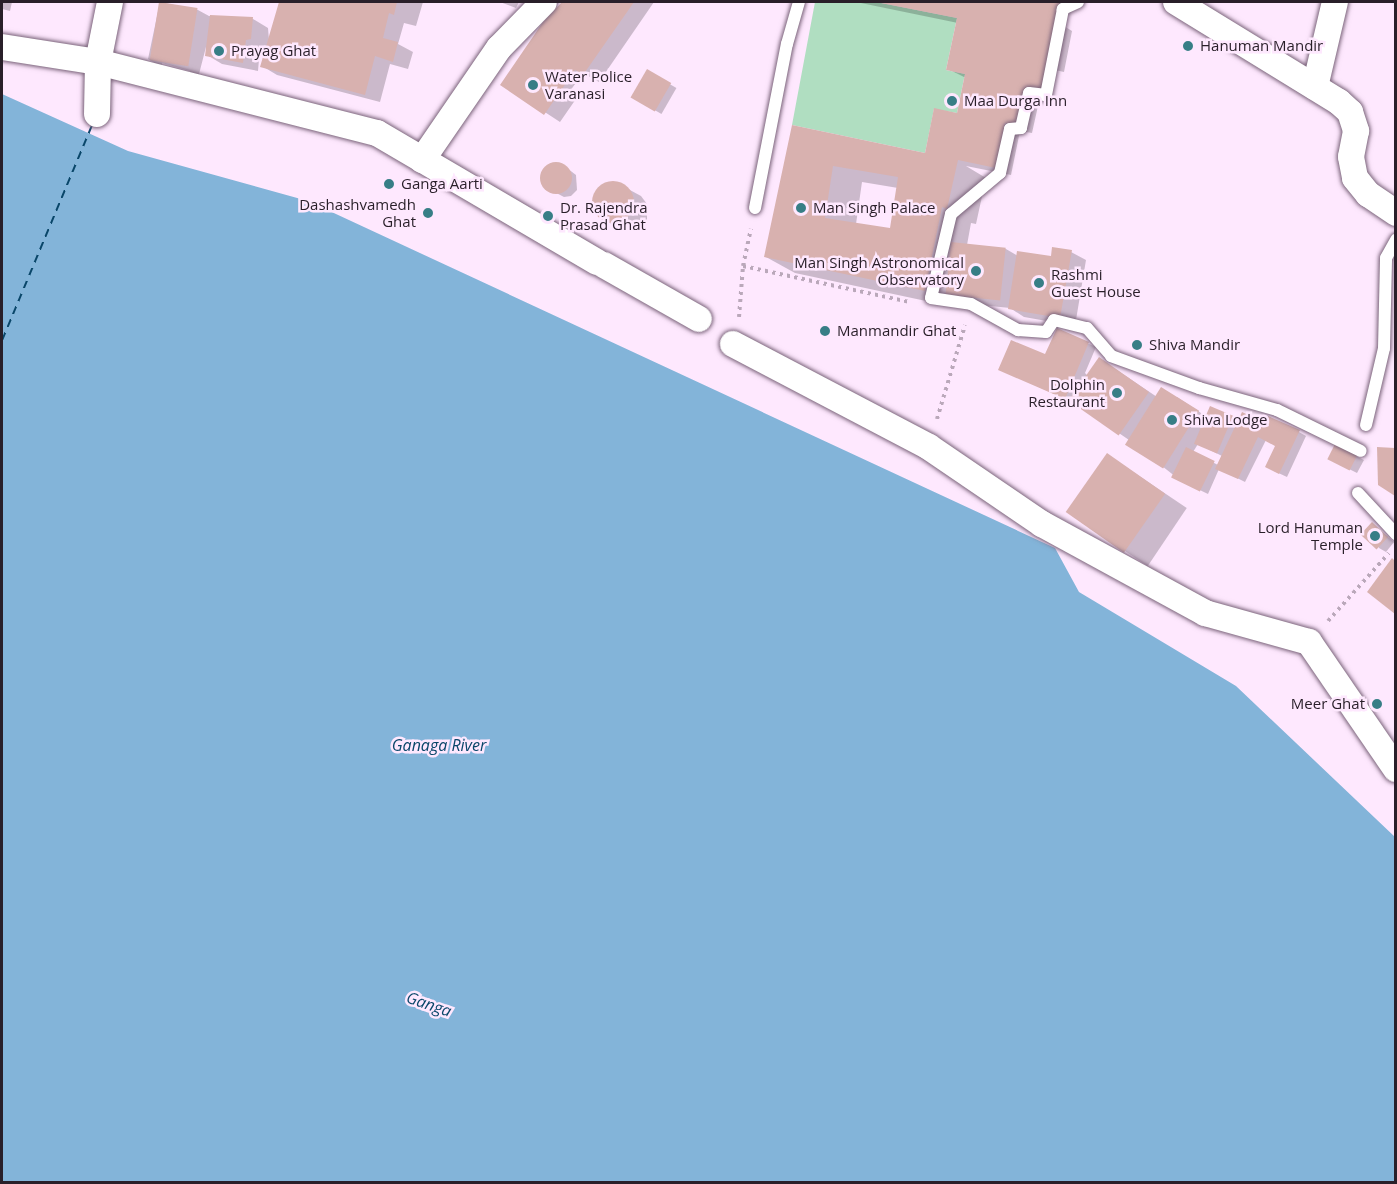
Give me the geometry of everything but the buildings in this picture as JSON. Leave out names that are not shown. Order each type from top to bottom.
[{"type":"street","points":[[97,114],[98,62],[110,2]]},
{"type":"street","points":[[422,160],[500,48],[544,2]]},
{"type":"street","points":[[1176,2],[1316,87],[1350,112],[1356,131],[1351,157],[1355,178],[1368,194],[1395,213]]},
{"type":"street","points":[[1316,87],[1335,2]]},
{"type":"street","points":[[2,47],[98,62],[377,133],[600,264],[702,320],[736,346]]},
{"type":"street","points":[[736,346],[733,344],[929,447],[1042,524],[1205,613],[1309,642],[1395,769]]},
{"type":"lane","points":[[755,208],[787,44],[799,2]]},
{"type":"lane","points":[[1078,2],[1063,5],[1046,95],[1029,93],[1021,129],[1010,129],[1000,173],[946,215],[931,298],[971,304],[1018,330],[1046,332],[1054,320],[1088,328],[1111,356],[1199,388],[1277,410],[1361,451]]},
{"type":"lane","points":[[1366,425],[1384,348],[1386,258],[1395,240]]},
{"type":"lane","points":[[1358,493],[1395,534]]},
{"type":"path","points":[[736,346],[743,266],[755,208]]},
{"type":"path","points":[[743,266],[930,306],[931,298]]},
{"type":"path","points":[[929,447],[971,304]]},
{"type":"path","points":[[1309,642],[1395,546]]},
{"type":"green space","points":[[815,2],[876,2],[957,18],[946,70],[965,74],[957,113],[934,109],[925,153],[792,125]]},
{"type":"water","name":"Ganaga River","points":[[2,94],[128,151],[308,201],[1055,548],[1079,592],[1236,686],[1395,837],[1395,1182],[2,1182]]},
{"type":"ferry route","points":[[2,340],[92,125]]},
{"type":"place","name":"Hanuman Mandir","points":[[1188,46]]},
{"type":"place","name":"Prayag Ghat","points":[[219,51]]},
{"type":"place","name":"Water Police Varanasi","points":[[533,85]]},
{"type":"place","name":"Maa Durga Inn","points":[[952,101]]},
{"type":"place","name":"Ganga Aarti","points":[[389,184]]},
{"type":"place","name":"Man Singh Palace","points":[[801,208]]},
{"type":"place","name":"Dashashvamedh Ghat","points":[[428,213]]},
{"type":"place","name":"Dr. Rajendra Prasad Ghat","points":[[548,216]]},
{"type":"place","name":"Man Singh Astronomical Observatory","points":[[976,271]]},
{"type":"place","name":"Rashmi Guest House","points":[[1039,283]]},
{"type":"place","name":"Manmandir Ghat","points":[[825,331]]},
{"type":"place","name":"Shiva Mandir","points":[[1137,345]]},
{"type":"place","name":"Dolphin Restaurant","points":[[1117,393]]},
{"type":"place","name":"Shiva Lodge","points":[[1172,420]]},
{"type":"place","name":"Lord Hanuman Temple","points":[[1375,536]]},
{"type":"place","name":"Meer Ghat","points":[[1377,704]]},
{"type":"water label","name":"Ganga","points":[[429,1004]]}]
